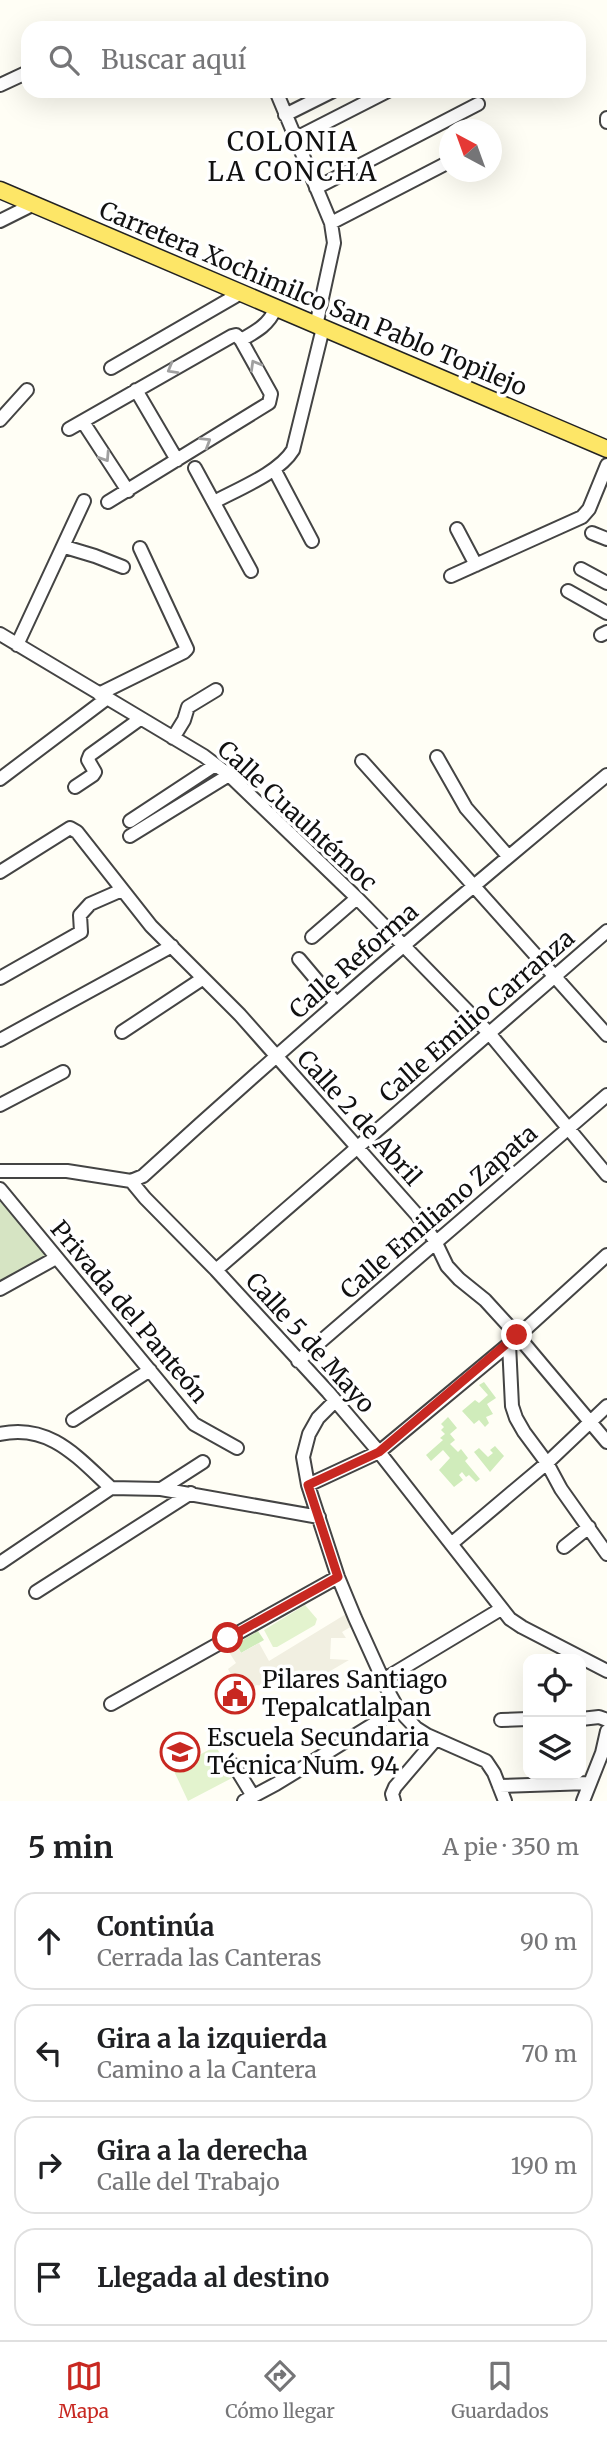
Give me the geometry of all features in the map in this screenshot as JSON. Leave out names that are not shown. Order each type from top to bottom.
[{"type":"main road","name":"Carretera Xochimilco San Pablo Topilejo","points":[[0,190],[607,449]]},
{"type":"street","points":[[0,85],[21,75]]},
{"type":"street","points":[[214,502],[274,469],[289,458],[293,450],[334,243],[331,223],[279,98]]},
{"type":"street","points":[[285,115],[318,98]]},
{"type":"street","points":[[294,139],[374,98]]},
{"type":"street","points":[[316,188],[478,104]]},
{"type":"street","points":[[331,223],[439,168]]},
{"type":"street","points":[[0,221],[34,204]]},
{"type":"street","points":[[111,368],[239,294]]},
{"type":"street","points":[[241,340],[265,324],[275,309]]},
{"type":"street","points":[[69,429],[236,335],[271,394],[272,399],[108,502]]},
{"type":"street","points":[[0,420],[27,390]]},
{"type":"street","points":[[136,390],[177,460]]},
{"type":"street","points":[[83,422],[128,491]]},
{"type":"street","points":[[451,576],[582,517],[589,509],[607,465]]},
{"type":"street","points":[[195,468],[251,570]]},
{"type":"street","points":[[274,469],[312,541]]},
{"type":"street","points":[[17,645],[65,547],[84,501]]},
{"type":"street","points":[[457,529],[476,565]]},
{"type":"street","points":[[592,533],[607,539]]},
{"type":"street","points":[[65,547],[124,567]]},
{"type":"street","points":[[0,779],[102,696],[187,649],[140,548]]},
{"type":"street","points":[[581,569],[607,583]]},
{"type":"street","points":[[568,591],[607,613]]},
{"type":"street","name":"Calle Cuauhtémoc","points":[[0,634],[173,738],[229,775],[357,898],[488,1033],[607,1175]]},
{"type":"street","points":[[173,738],[188,707],[216,690]]},
{"type":"street","points":[[75,787],[95,772],[89,760],[90,755],[140,719]]},
{"type":"street","points":[[437,758],[466,808],[508,856]]},
{"type":"street","points":[[362,761],[607,1035]]},
{"type":"street","points":[[130,821],[215,765]]},
{"type":"street","points":[[130,836],[229,775]]},
{"type":"street","name":"Calle Reforma","points":[[131,1181],[143,1176],[276,1055],[403,945],[607,775]]},
{"type":"street","name":"Calle 2 de Abril","points":[[0,872],[70,828],[77,832],[151,926],[276,1055],[356,1149],[418,1216],[453,1272],[485,1300],[513,1339],[607,1442]]},
{"type":"street","points":[[0,978],[81,932],[80,915],[90,904],[122,890]]},
{"type":"street","points":[[312,937],[357,898]]},
{"type":"street","name":"Calle Emilio Carranza","points":[[216,1270],[607,931]]},
{"type":"street","points":[[0,1040],[172,946]]},
{"type":"street","points":[[299,959],[337,1003]]},
{"type":"street","points":[[122,1032],[202,979]]},
{"type":"street","points":[[0,1105],[63,1072]]},
{"type":"street","name":"Calle Emiliano Zapata","points":[[298,1361],[607,1095]]},
{"type":"street","points":[[0,1171],[67,1171],[131,1181]]},
{"type":"street","name":"Calle 5 de Mayo","points":[[131,1181],[216,1270],[379,1452],[501,1609],[522,1627],[607,1671]]},
{"type":"street","name":"Privada del Panteón","points":[[0,1189],[194,1424],[236,1448]]},
{"type":"street","points":[[308,1485],[379,1452],[513,1339],[607,1255]]},
{"type":"street","points":[[0,1289],[56,1258]]},
{"type":"street","points":[[513,1339],[512,1406],[524,1432],[607,1555]]},
{"type":"street","points":[[73,1419],[150,1370]]},
{"type":"street","points":[[334,1402],[318,1418],[303,1457],[308,1485],[338,1577],[398,1709],[416,1728],[436,1740],[486,1761],[505,1801]]},
{"type":"street","points":[[451,1544],[547,1463],[607,1406]]},
{"type":"street","points":[[0,1434],[36,1434],[58,1441],[111,1489]]},
{"type":"street","points":[[161,1489],[203,1462]]},
{"type":"street","points":[[0,1563],[111,1489],[161,1489],[191,1493],[319,1517]]},
{"type":"street","points":[[36,1591],[191,1493]]},
{"type":"street","points":[[564,1546],[589,1527]]},
{"type":"street","points":[[111,1704],[338,1577]]},
{"type":"street","points":[[383,1680],[501,1609]]},
{"type":"street","points":[[234,1765],[249,1799],[398,1709]]},
{"type":"street","points":[[586,1718],[599,1717],[607,1720]]},
{"type":"street","points":[[501,1720],[523,1719]]},
{"type":"street","points":[[583,1801],[602,1753],[607,1731]]},
{"type":"street","points":[[394,1801],[392,1794],[395,1787],[436,1740]]},
{"type":"street","points":[[499,1786],[589,1783]]},
{"type":"green space","points":[[0,1193],[50,1258],[0,1284]]},
{"type":"green space","points":[[484,1382],[496,1398],[487,1404],[493,1414],[486,1417],[489,1423],[485,1427],[479,1420],[474,1424],[462,1411],[475,1400],[479,1403],[488,1395],[479,1385]]},
{"type":"green space","points":[[448,1417],[457,1428],[450,1434],[455,1440],[450,1444],[458,1452],[461,1449],[468,1458],[465,1461],[480,1479],[476,1482],[462,1472],[459,1475],[463,1480],[454,1487],[439,1470],[450,1458],[443,1450],[431,1461],[426,1455],[443,1440],[440,1438],[445,1434],[441,1430],[444,1427],[441,1424]]},
{"type":"green space","points":[[495,1446],[504,1456],[490,1472],[474,1452],[479,1448],[488,1457]]},
{"type":"green space","points":[[305,1605],[317,1619],[315,1625],[273,1647],[264,1630]]},
{"type":"green space","points":[[258,1631],[264,1640],[241,1653],[236,1644]]},
{"type":"green space","points":[[216,1746],[232,1778],[188,1801],[173,1769]]},
{"type":"shaded area","points":[[346,1614],[352,1626],[342,1632],[346,1638],[331,1638],[330,1659],[349,1660],[303,1687],[293,1670],[264,1686],[256,1685],[251,1693],[243,1697],[228,1669],[236,1663],[227,1649],[236,1644],[241,1653],[259,1643],[269,1661]]},
{"type":"place","name":"Pilares Santiago Tepalcatlalpan","points":[[235,1694]]},
{"type":"place","name":"Escuela Secundaria Técnica Num. 94","points":[[180,1752]]},
{"type":"district","name":"COLONIA LA CONCHA","points":[[293,157]]},
{"type":"route","points":[[228,1638],[338,1577],[308,1485],[379,1452],[517,1335]]}]
